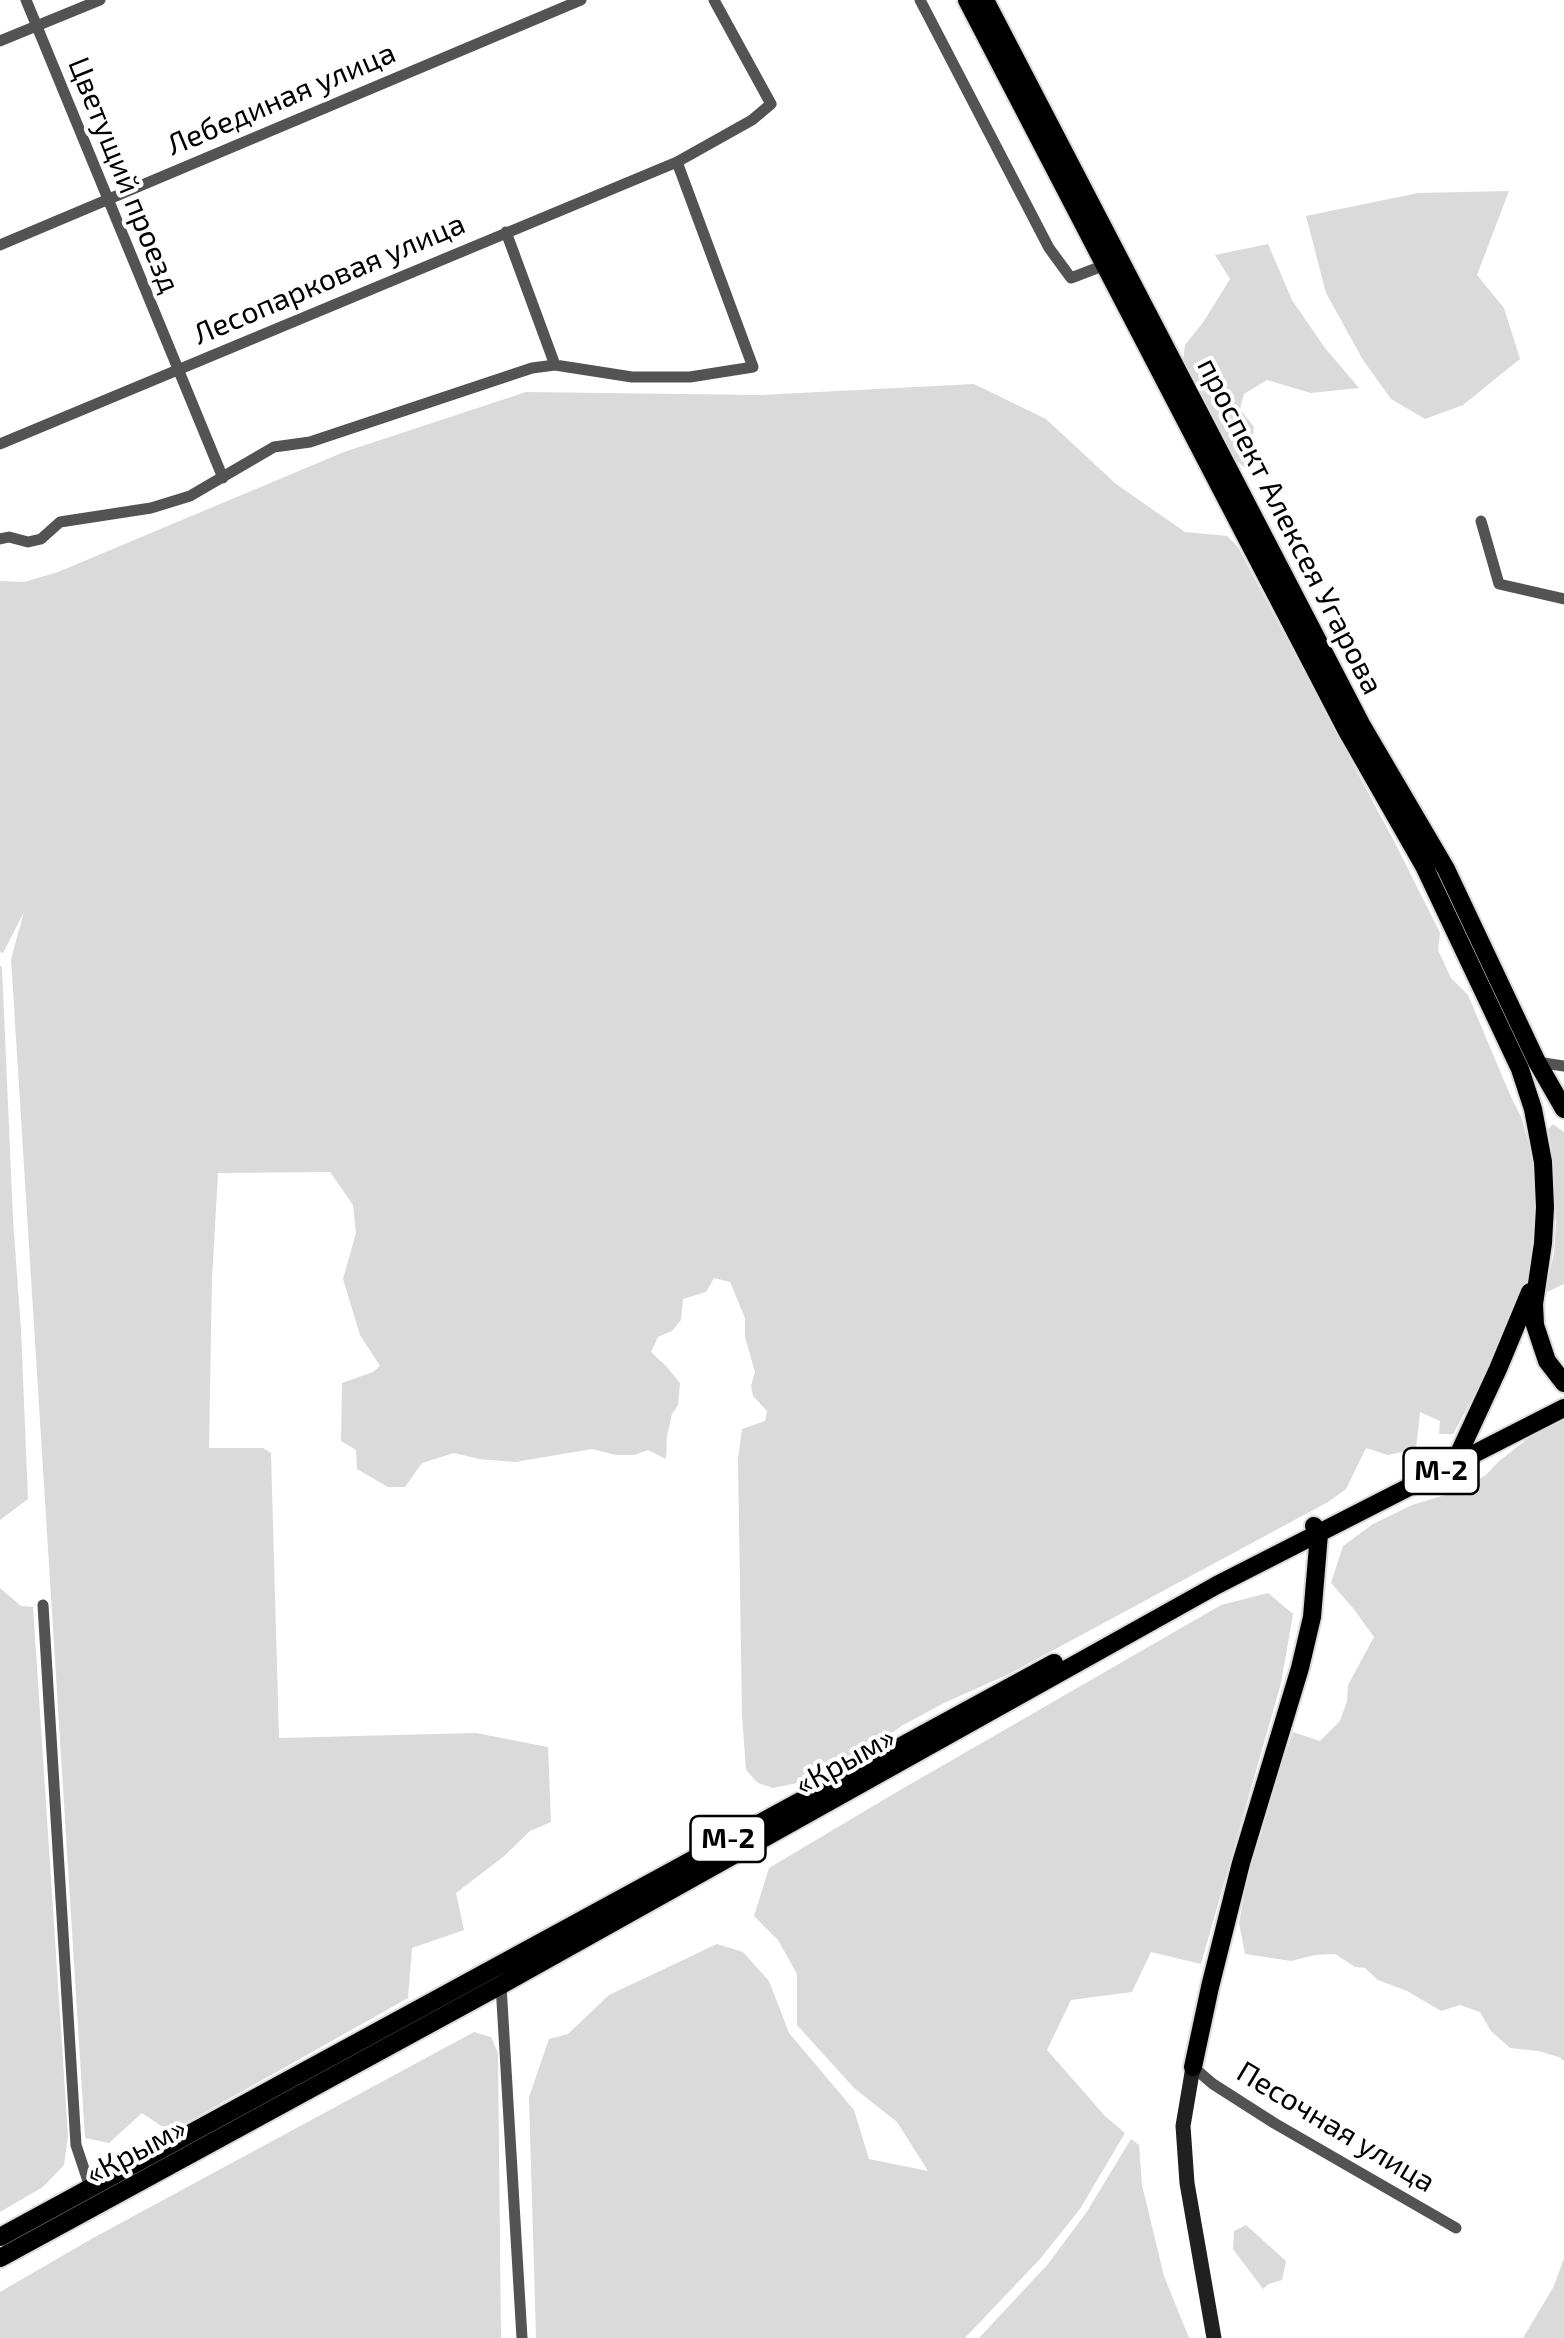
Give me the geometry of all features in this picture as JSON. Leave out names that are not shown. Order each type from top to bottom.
[{"type":"main road","name":"проспект Алексея Угарова","points":[[967,0],[1354,727]]},
{"type":"main road","name":"проспект Алексея Угарова","points":[[985,0],[1528,1065],[1543,1162],[1545,1207],[1534,1304],[1536,1325],[1548,1361],[1564,1383]]},
{"type":"main road","points":[[1528,1065],[1564,1109]]},
{"type":"main road","points":[[1460,1451],[1538,1273]]},
{"type":"main road","name":"«Крым»","points":[[0,2258],[501,1985],[1316,1529],[1564,1397]]},
{"type":"main road","name":"«Крым»","points":[[0,2236],[1015,1684],[1316,1529],[1564,1408]]},
{"type":"main road","points":[[1214,2338],[1187,2183],[1184,2126],[1210,1987],[1241,1863],[1312,1617],[1316,1529]]},
{"type":"main road","points":[[495,1966],[501,1985]]},
{"type":"street","name":"Цветущий проезд","points":[[26,0],[224,478]]},
{"type":"street","points":[[0,41],[100,0]]},
{"type":"street","name":"Лебединая улица","points":[[0,245],[581,0]]},
{"type":"street","name":"Лесопарковая улица","points":[[0,444],[677,162],[752,120],[771,104],[714,0]]},
{"type":"street","points":[[920,0],[1049,248],[1071,278],[1105,265]]},
{"type":"street","points":[[0,539],[41,540],[60,522],[151,508],[190,496],[274,447],[310,442],[532,368],[556,365],[632,377],[690,377],[752,367],[677,162]]},
{"type":"street","points":[[506,232],[556,365]]},
{"type":"street","points":[[1481,521],[1499,584],[1564,599]]},
{"type":"street","points":[[1528,1065],[1564,1066]]},
{"type":"street","points":[[43,1604],[76,2145],[90,2188]]},
{"type":"street","points":[[501,1985],[522,2338]]},
{"type":"street","name":"Песочная улица","points":[[1193,2066],[1274,2124],[1456,2228]]},
{"type":"shaded area","points":[[1509,191],[1477,275],[1504,308],[1520,359],[1463,405],[1425,419],[1391,399],[1363,360],[1326,293],[1306,216],[1418,193]]},
{"type":"shaded area","points":[[1268,244],[1292,300],[1359,388],[1311,393],[1267,380],[1244,394],[1240,409],[1254,427],[1245,468],[1231,456],[1183,361],[1185,345],[1230,279],[1215,255]]},
{"type":"shaded area","points":[[974,384],[1046,419],[1116,484],[1185,532],[1227,536],[1238,547],[1397,847],[1440,933],[1438,950],[1451,978],[1468,995],[1522,1119],[1534,1165],[1539,1222],[1529,1286],[1484,1377],[1453,1434],[1439,1434],[1440,1421],[1420,1412],[1416,1449],[1388,1455],[1366,1448],[1346,1489],[1328,1502],[1009,1674],[903,1725],[865,1752],[802,1782],[773,1788],[758,1783],[746,1770],[742,1716],[738,1459],[742,1429],[765,1421],[767,1411],[753,1396],[755,1372],[745,1337],[745,1318],[730,1282],[714,1278],[706,1292],[683,1299],[681,1320],[672,1331],[658,1337],[651,1352],[680,1383],[678,1405],[667,1436],[666,1459],[648,1450],[616,1455],[592,1449],[515,1462],[454,1453],[422,1463],[405,1487],[388,1487],[357,1469],[356,1450],[341,1441],[342,1383],[380,1366],[360,1335],[343,1279],[356,1233],[353,1205],[330,1172],[218,1173],[209,1448],[263,1448],[271,1453],[279,1738],[476,1733],[548,1747],[551,1822],[530,1831],[456,1893],[464,1930],[412,1948],[408,1998],[170,2132],[142,2113],[109,2143],[85,2138],[11,959],[24,912],[3,953],[0,952],[0,581],[24,582],[58,572],[344,452],[526,392],[760,395]]},
{"type":"shaded area","points":[[0,965],[28,1499],[0,1520]]},
{"type":"shaded area","points":[[1553,1124],[1564,1132],[1564,1284],[1545,1293],[1556,1222],[1548,1129]]},
{"type":"shaded area","points":[[1564,1419],[1564,2061],[1538,2051],[1510,2048],[1491,2031],[1480,2012],[1460,2005],[1441,2011],[1335,1954],[1291,1961],[1245,1954],[1239,1923],[1267,1806],[1293,1732],[1320,1741],[1340,1721],[1348,1685],[1374,1637],[1331,1583],[1343,1546],[1373,1524],[1412,1505],[1458,1491],[1486,1475],[1540,1429]]},
{"type":"shaded area","points":[[0,1588],[21,1606],[33,1607],[68,2136],[64,2165],[43,2187],[0,2212]]},
{"type":"shaded area","points":[[1268,1593],[1293,1614],[1281,1683],[1201,1964],[1151,1952],[1132,1992],[1071,2000],[1047,2050],[1125,2133],[1080,2209],[1040,2259],[965,2338],[536,2338],[529,2097],[549,2039],[568,2034],[609,1995],[717,1944],[743,1952],[769,1981],[789,2033],[854,2110],[869,2159],[928,2171],[897,2122],[854,2088],[797,2025],[797,1974],[778,1940],[754,1916],[769,1868],[1221,1605]]},
{"type":"shaded area","points":[[474,2032],[491,2037],[498,2053],[501,2338],[0,2338],[0,2292]]},
{"type":"shaded area","points":[[1131,2139],[1139,2145],[1142,2185],[1164,2276],[1189,2338],[979,2338],[1048,2264],[1086,2213]]},
{"type":"shaded area","points":[[1246,2225],[1286,2261],[1282,2280],[1263,2289],[1233,2249],[1234,2231]]},
{"type":"shaded area","points":[[1564,2258],[1564,2338],[1523,2338],[1554,2286]]}]
